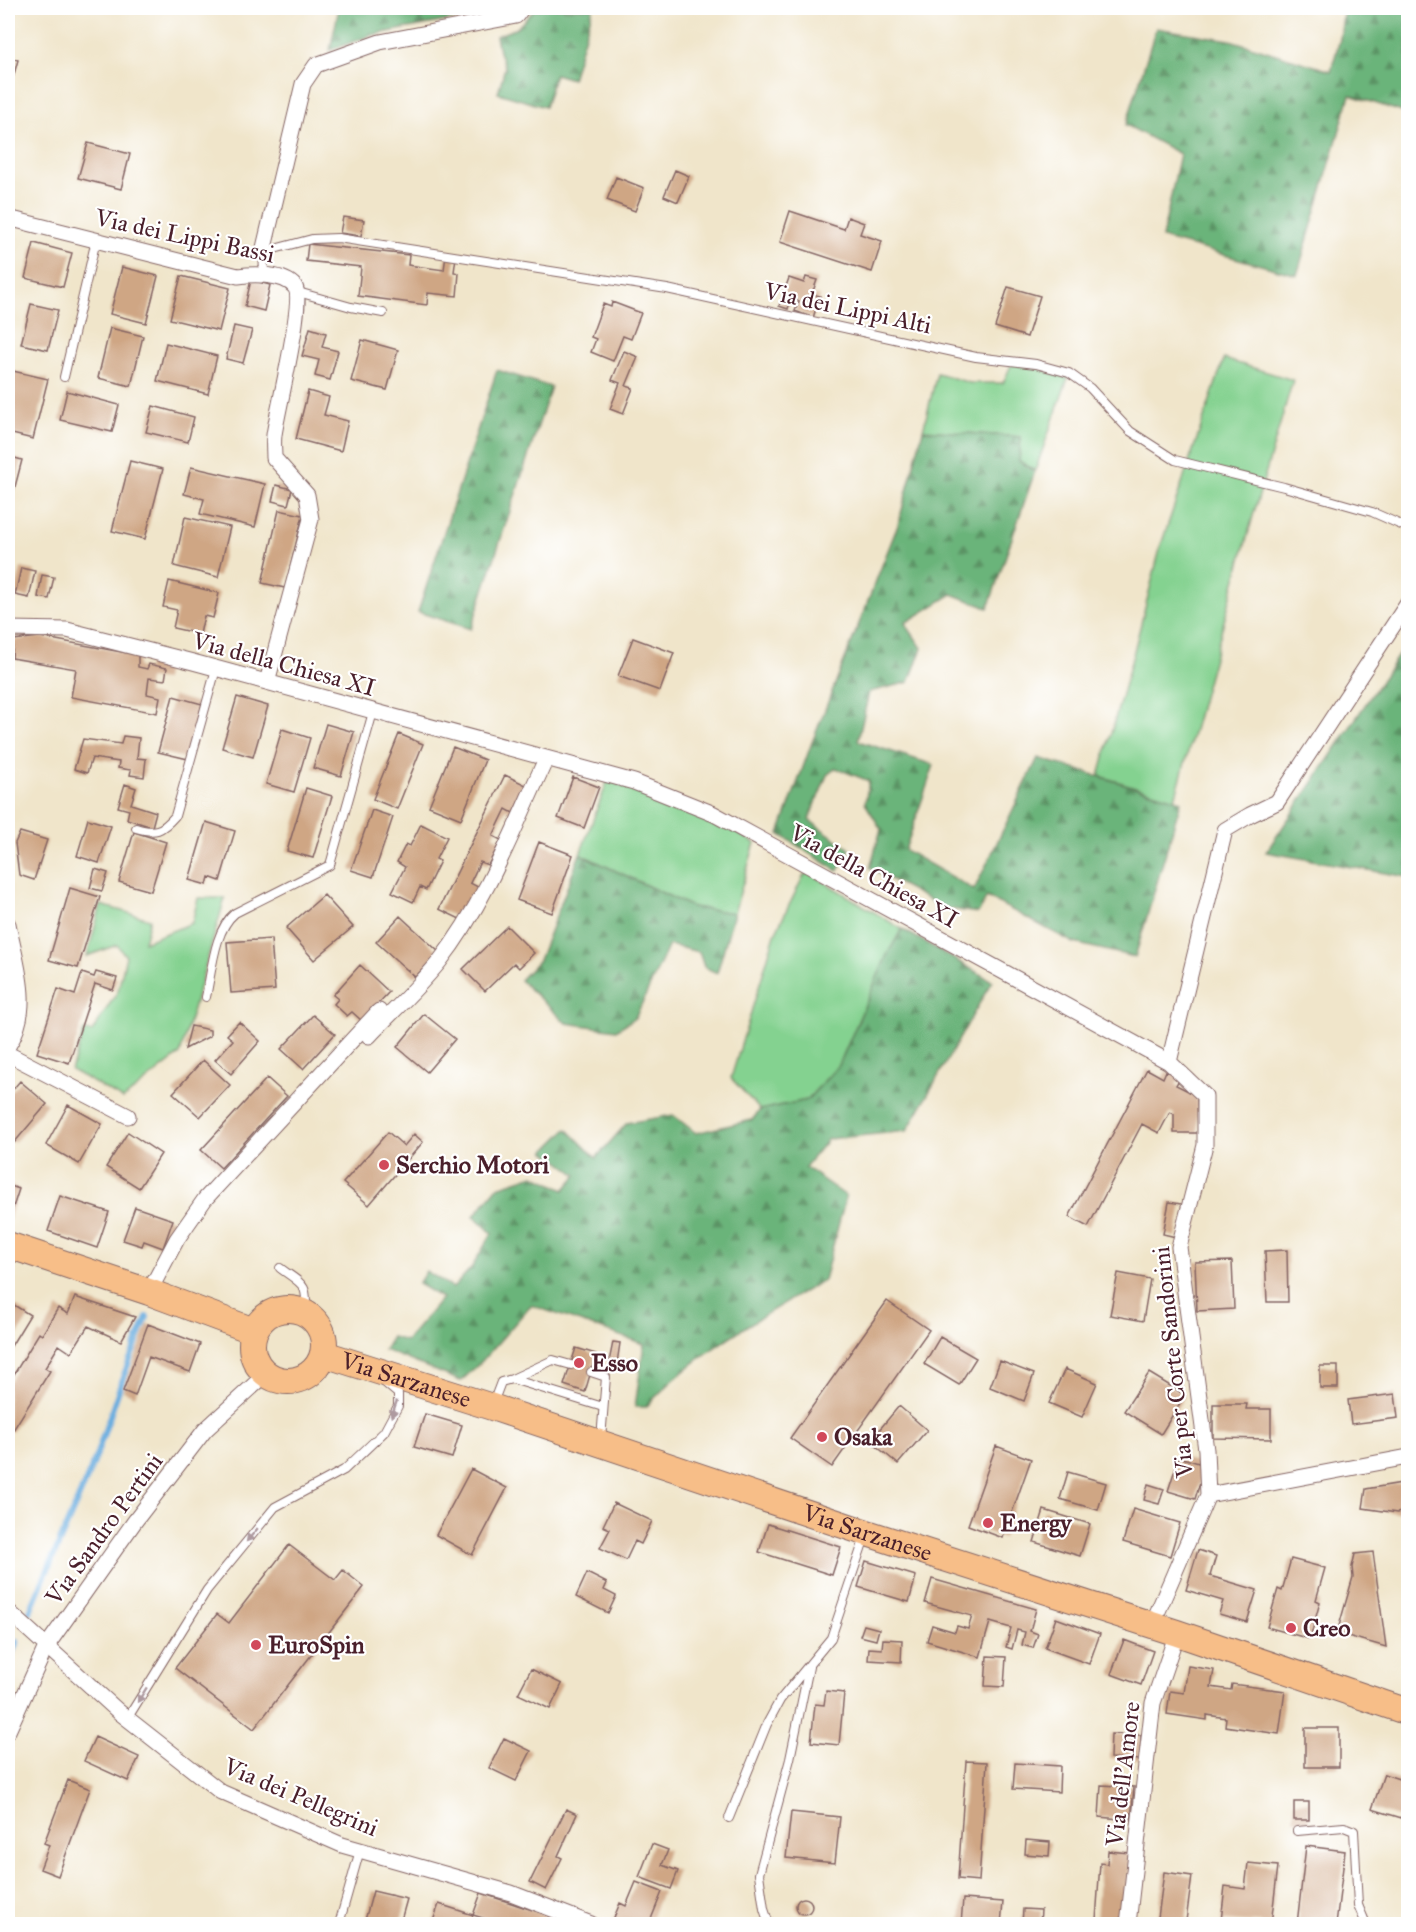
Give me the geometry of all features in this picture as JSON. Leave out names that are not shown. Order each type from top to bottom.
[{"type":"main road","points":[[8,1245],[254,1330]]},
{"type":"main road","points":[[266,1374],[258,1365],[253,1354],[254,1330],[270,1313],[281,1309],[294,1308],[305,1312]]},
{"type":"main road","name":"Via Sarzanese","points":[[305,1312],[322,1330],[325,1342],[334,1357],[1177,1633],[1408,1712]]},
{"type":"main road","name":"Via Sarzanese","points":[[266,1374],[276,1379],[300,1380],[334,1357]]},
{"type":"street","points":[[263,252],[303,84],[315,65],[380,42],[516,16],[522,8]]},
{"type":"street","name":"Via dei Lippi Bassi","points":[[8,218],[238,276],[264,273],[293,284],[298,292],[293,333],[274,436],[273,458],[307,495],[311,519],[267,682]]},
{"type":"street","points":[[1169,1062],[1225,831],[1277,802],[1408,603]]},
{"type":"street","name":"Via della Chiesa XI","points":[[8,629],[67,630],[634,782],[714,814],[1169,1062]]},
{"type":"street","points":[[369,1036],[439,962],[470,916],[484,892],[546,759]]},
{"type":"street","points":[[8,924],[22,994],[16,1034],[8,1046]]},
{"type":"street","points":[[149,1292],[177,1239],[205,1199],[379,1011]]},
{"type":"street","points":[[8,1054],[128,1116]]},
{"type":"street","name":"Via per Corte Sandorini","points":[[1152,1625],[1208,1495],[1206,1450],[1179,1247],[1205,1145],[1204,1096],[1169,1062]]},
{"type":"street","name":"Via Sandro Pertini","points":[[8,1731],[46,1647],[135,1521],[205,1430],[266,1374]]},
{"type":"street","points":[[1208,1495],[1408,1457]]},
{"type":"street","name":"Via dei Pellegrini","points":[[8,1611],[127,1719],[221,1792],[342,1845],[511,1893],[591,1924]]},
{"type":"street","name":"Via dell'Amore","points":[[1128,1924],[1153,1703],[1177,1633]]},
{"type":"lane","name":"Via dei Lippi Alti","points":[[263,252],[312,239],[339,238],[668,289],[976,357],[1036,364],[1069,373],[1090,388],[1130,431],[1175,460],[1295,490],[1372,513],[1408,528]]},
{"type":"lane","points":[[64,377],[96,240]]},
{"type":"lane","points":[[263,252],[264,273]]},
{"type":"lane","points":[[298,292],[351,307],[383,313]]},
{"type":"lane","points":[[136,828],[155,831],[175,816],[216,669]]},
{"type":"lane","points":[[206,998],[220,935],[226,921],[235,913],[330,865],[373,712]]},
{"type":"lane","points":[[280,1268],[304,1286],[308,1296],[305,1312]]},
{"type":"lane","points":[[127,1719],[207,1590],[275,1507],[344,1470],[384,1432],[398,1406],[398,1394],[380,1379],[334,1357]]},
{"type":"lane","points":[[492,1407],[501,1382],[513,1379],[553,1360],[571,1365]]},
{"type":"lane","points":[[591,1372],[606,1377],[601,1443]]},
{"type":"lane","points":[[513,1379],[603,1407]]},
{"type":"lane","points":[[729,1818],[767,1724],[780,1700],[831,1638],[867,1533]]},
{"type":"lane","points":[[770,1924],[764,1909],[759,1874],[790,1759],[809,1665]]},
{"type":"lane","points":[[1297,1831],[1344,1827],[1354,1831],[1358,1905],[1366,1924]]},
{"type":"lane","points":[[339,1924],[360,1850]]},
{"type":"green space","points":[[339,8],[463,8],[461,18],[372,35],[330,50]]},
{"type":"green space","points":[[536,8],[593,8],[572,79],[555,74],[545,107],[498,93],[505,67],[496,36],[517,28]]},
{"type":"green space","points":[[1344,8],[1408,8],[1408,114],[1350,95],[1297,275],[1162,238],[1180,154],[1126,125],[1156,28],[1230,40],[1331,71],[1340,39]]},
{"type":"green space","points":[[1224,359],[1293,380],[1175,799],[1099,776],[1161,545]]},
{"type":"green space","points":[[1012,363],[1068,378],[1035,471],[1019,461],[1021,437],[923,430],[937,373],[970,383],[1003,383]]},
{"type":"green space","points":[[497,370],[551,387],[471,629],[418,612]]},
{"type":"green space","points":[[923,430],[1021,437],[1019,461],[1035,471],[988,608],[952,594],[905,623],[922,648],[909,682],[869,692],[858,741],[934,765],[905,850],[974,890],[1038,758],[1181,801],[1135,957],[1074,943],[987,897],[978,913],[944,908],[870,868],[881,829],[865,803],[869,781],[836,768],[827,775],[809,820],[850,849],[838,871],[779,834],[811,745],[898,525]]},
{"type":"green space","points":[[1408,641],[1408,877],[1266,852]]},
{"type":"green space","points":[[608,780],[711,817],[755,843],[734,913],[692,907],[580,854]]},
{"type":"green space","points":[[580,854],[692,907],[734,913],[717,973],[704,967],[699,952],[669,945],[635,1018],[616,1030],[566,1023],[520,980],[539,960]]},
{"type":"green space","points":[[808,872],[902,929],[887,955],[839,1065],[807,1100],[760,1110],[731,1078],[775,934],[803,877]]},
{"type":"green space","points":[[198,898],[225,898],[180,1054],[123,1099],[71,1070],[84,1031],[92,1032],[118,991],[126,956],[117,945],[87,956],[101,905],[150,919],[144,942],[192,923]]},
{"type":"green space","points":[[902,929],[992,981],[907,1131],[828,1139],[805,1167],[846,1196],[824,1280],[708,1352],[665,1387],[646,1407],[635,1407],[644,1344],[531,1305],[482,1361],[461,1381],[384,1350],[392,1337],[406,1341],[442,1298],[418,1284],[426,1271],[453,1288],[472,1267],[492,1233],[474,1216],[498,1187],[534,1175],[564,1190],[577,1175],[545,1151],[567,1129],[596,1158],[627,1123],[673,1115],[696,1133],[752,1120],[760,1110],[807,1100],[839,1065],[887,955]]},
{"type":"building","points":[[8,57],[18,60],[11,85],[8,84]]},
{"type":"building","points":[[88,143],[130,154],[121,189],[78,178]]},
{"type":"building","points":[[675,170],[689,176],[678,202],[664,196]]},
{"type":"building","points":[[616,177],[644,188],[635,211],[607,200]]},
{"type":"building","points":[[790,211],[844,229],[848,217],[864,223],[860,234],[882,241],[872,272],[780,242]]},
{"type":"building","points":[[343,217],[364,220],[361,236],[340,233]]},
{"type":"building","points":[[34,243],[72,253],[63,287],[25,278]]},
{"type":"building","points":[[308,244],[409,255],[408,265],[444,270],[446,255],[456,257],[454,272],[459,273],[457,296],[428,293],[427,305],[358,296],[361,267],[306,261]]},
{"type":"building","points":[[122,267],[158,276],[146,323],[110,314]]},
{"type":"building","points":[[181,276],[230,288],[219,331],[170,319]]},
{"type":"building","points":[[806,277],[817,280],[812,294],[820,296],[813,318],[795,311],[799,301],[791,298],[788,309],[779,306],[789,278],[804,283]]},
{"type":"building","points":[[251,280],[270,285],[264,311],[245,306]]},
{"type":"building","points":[[1008,287],[1040,296],[1027,337],[995,327]]},
{"type":"building","points":[[612,302],[641,313],[631,339],[623,336],[613,361],[591,352],[596,339],[591,337],[603,304],[611,307]]},
{"type":"building","points":[[31,304],[58,310],[48,350],[21,344]]},
{"type":"building","points":[[234,326],[252,330],[243,363],[226,359]]},
{"type":"building","points":[[110,328],[143,336],[131,386],[98,378]]},
{"type":"building","points":[[310,328],[326,333],[322,347],[338,351],[330,380],[315,376],[319,360],[302,356]]},
{"type":"building","points":[[362,340],[398,350],[387,390],[351,381]]},
{"type":"building","points":[[166,343],[217,356],[208,394],[157,381]]},
{"type":"building","points":[[624,351],[638,357],[626,386],[633,388],[623,414],[610,409],[620,383],[612,380]]},
{"type":"building","points":[[13,371],[48,379],[33,439],[8,433],[8,391]]},
{"type":"building","points":[[67,391],[119,405],[112,432],[60,420]]},
{"type":"building","points":[[308,391],[329,397],[324,415],[348,421],[341,451],[296,439]]},
{"type":"building","points":[[153,406],[194,417],[188,442],[146,432]]},
{"type":"building","points":[[8,456],[22,460],[10,506],[8,506]]},
{"type":"building","points":[[130,461],[163,469],[145,539],[112,531]]},
{"type":"building","points":[[191,467],[265,484],[255,527],[200,514],[204,499],[184,494]]},
{"type":"building","points":[[276,485],[292,489],[288,505],[272,501]]},
{"type":"building","points":[[279,510],[303,515],[285,588],[262,583]]},
{"type":"building","points":[[185,517],[230,527],[218,577],[174,566]]},
{"type":"building","points":[[21,568],[35,571],[29,598],[15,595]]},
{"type":"building","points":[[42,575],[54,577],[49,599],[38,597]]},
{"type":"building","points":[[169,581],[219,593],[213,618],[204,616],[200,634],[173,628],[177,610],[163,607]]},
{"type":"building","points":[[40,637],[138,655],[138,667],[147,669],[149,664],[167,668],[165,680],[149,678],[147,694],[160,697],[157,713],[71,697],[76,669],[12,658],[13,640]]},
{"type":"building","points":[[633,638],[674,653],[660,691],[618,676]]},
{"type":"building","points":[[173,696],[202,704],[188,759],[158,752]]},
{"type":"building","points":[[237,697],[268,706],[253,757],[222,748]]},
{"type":"building","points":[[326,724],[354,732],[341,776],[313,768]]},
{"type":"building","points":[[282,729],[310,738],[294,792],[266,784]]},
{"type":"building","points":[[399,734],[423,744],[397,809],[373,799]]},
{"type":"building","points":[[123,736],[139,738],[137,758],[146,759],[144,777],[130,775],[131,770],[118,768],[119,762],[92,758],[87,773],[74,769],[83,739],[121,744]]},
{"type":"building","points":[[453,747],[485,760],[461,819],[429,806]]},
{"type":"building","points":[[505,775],[526,785],[513,813],[506,809],[493,836],[501,840],[488,865],[480,862],[470,883],[478,887],[462,920],[439,909]]},
{"type":"building","points":[[573,777],[599,787],[584,828],[558,818]]},
{"type":"building","points":[[125,784],[136,788],[131,804],[156,812],[152,827],[127,819],[129,810],[118,807]]},
{"type":"building","points":[[306,788],[332,796],[313,858],[287,851]]},
{"type":"building","points":[[372,810],[393,817],[373,877],[351,870]]},
{"type":"building","points":[[88,819],[111,826],[99,863],[77,856]]},
{"type":"building","points":[[206,822],[235,831],[220,881],[209,877],[207,885],[189,880]]},
{"type":"building","points":[[421,824],[447,837],[436,859],[440,861],[426,890],[420,887],[413,902],[392,892],[405,867],[397,862],[406,844],[410,846]]},
{"type":"building","points":[[20,832],[47,840],[34,880],[19,875],[15,843]]},
{"type":"building","points":[[134,832],[166,842],[151,891],[119,882]]},
{"type":"building","points":[[539,842],[573,855],[552,913],[517,900]]},
{"type":"building","points":[[95,869],[108,873],[102,891],[90,888]]},
{"type":"building","points":[[70,888],[100,897],[78,968],[49,960]]},
{"type":"building","points":[[324,895],[353,927],[314,960],[286,928]]},
{"type":"building","points":[[400,916],[439,952],[415,977],[376,942]]},
{"type":"building","points":[[507,926],[534,953],[519,968],[514,963],[485,991],[463,969]]},
{"type":"building","points":[[271,939],[275,990],[231,993],[227,942]]},
{"type":"building","points":[[360,965],[389,992],[362,1021],[352,1012],[347,1016],[334,1004],[338,999],[333,995]]},
{"type":"building","points":[[96,972],[117,978],[113,990],[95,984],[69,1063],[37,1053],[58,989],[75,995],[82,973],[94,977]]},
{"type":"building","points":[[424,1014],[455,1039],[427,1072],[397,1047]]},
{"type":"building","points":[[313,1015],[335,1034],[303,1069],[281,1049]]},
{"type":"building","points":[[239,1022],[260,1041],[231,1074],[215,1060],[233,1040],[227,1035]]},
{"type":"building","points":[[191,1026],[210,1030],[210,1036],[185,1049]]},
{"type":"building","points":[[203,1060],[230,1085],[200,1117],[173,1093]]},
{"type":"building","points":[[1147,1069],[1163,1078],[1166,1071],[1180,1078],[1176,1085],[1196,1095],[1198,1133],[1174,1133],[1174,1114],[1170,1112],[1159,1133],[1142,1124],[1088,1227],[1069,1217]]},
{"type":"building","points":[[267,1078],[287,1096],[221,1168],[201,1150]]},
{"type":"building","points":[[20,1081],[47,1104],[14,1143],[8,1137],[8,1095]]},
{"type":"building","points":[[68,1105],[102,1124],[79,1164],[46,1145]]},
{"type":"building","points":[[128,1132],[161,1154],[139,1188],[106,1167]]},
{"type":"building","points":[[388,1132],[404,1146],[414,1134],[423,1142],[369,1205],[343,1183]]},
{"type":"building","points":[[8,1185],[19,1189],[8,1223]]},
{"type":"building","points":[[60,1196],[109,1212],[97,1248],[48,1231]]},
{"type":"building","points":[[1169,1202],[1182,1204],[1176,1237],[1163,1234]]},
{"type":"building","points":[[135,1207],[173,1220],[163,1248],[144,1241],[142,1246],[123,1240]]},
{"type":"building","points":[[1287,1250],[1288,1302],[1267,1302],[1265,1251]]},
{"type":"building","points":[[1232,1261],[1234,1309],[1197,1311],[1195,1262]]},
{"type":"building","points":[[1118,1273],[1150,1279],[1143,1321],[1110,1315]]},
{"type":"building","points":[[75,1297],[135,1317],[121,1341],[88,1326],[71,1353],[59,1345],[45,1368],[50,1371],[12,1432],[8,1429],[8,1384],[39,1333],[42,1335],[58,1308],[68,1314]]},
{"type":"building","points":[[887,1301],[929,1330],[832,1467],[790,1438]]},
{"type":"building","points":[[14,1305],[30,1315],[8,1351],[8,1308],[10,1310]]},
{"type":"building","points":[[148,1324],[200,1344],[190,1372],[149,1357],[135,1396],[123,1391]]},
{"type":"building","points":[[940,1337],[976,1358],[959,1385],[924,1364]]},
{"type":"building","points":[[613,1342],[620,1343],[617,1363],[609,1362]]},
{"type":"building","points":[[576,1348],[596,1354],[585,1392],[564,1385]]},
{"type":"building","points":[[1000,1361],[1034,1374],[1024,1401],[990,1387]]},
{"type":"building","points":[[1320,1366],[1338,1366],[1338,1388],[1320,1388]]},
{"type":"building","points":[[1065,1369],[1097,1383],[1082,1417],[1049,1403]]},
{"type":"building","points":[[1149,1373],[1185,1395],[1161,1434],[1124,1411]]},
{"type":"building","points":[[1395,1394],[1398,1418],[1351,1424],[1348,1400]]},
{"type":"building","points":[[1213,1404],[1247,1404],[1246,1409],[1271,1409],[1271,1439],[1213,1438]]},
{"type":"building","points":[[899,1406],[927,1430],[898,1464],[870,1441]]},
{"type":"building","points":[[425,1414],[462,1425],[452,1458],[414,1447]]},
{"type":"building","points":[[996,1446],[1031,1459],[1003,1538],[968,1525]]},
{"type":"building","points":[[1179,1457],[1205,1465],[1195,1499],[1168,1491]]},
{"type":"building","points":[[471,1469],[507,1488],[472,1555],[436,1535]]},
{"type":"building","points":[[1068,1472],[1106,1483],[1098,1510],[1060,1499]]},
{"type":"building","points":[[1408,1482],[1408,1510],[1397,1513],[1363,1508],[1366,1489]]},
{"type":"building","points":[[1148,1484],[1164,1489],[1159,1504],[1144,1500]]},
{"type":"building","points":[[614,1503],[652,1521],[641,1544],[635,1541],[626,1560],[600,1548],[610,1529],[603,1526]]},
{"type":"building","points":[[1133,1509],[1180,1523],[1170,1556],[1123,1542]]},
{"type":"building","points":[[1044,1510],[1090,1524],[1080,1556],[1034,1542]]},
{"type":"building","points":[[768,1524],[841,1547],[832,1575],[759,1552]]},
{"type":"building","name":"EuroSpin","points":[[289,1545],[335,1580],[343,1570],[364,1587],[254,1729],[175,1668],[217,1614],[229,1623]]},
{"type":"building","points":[[1198,1550],[1216,1556],[1210,1576],[1257,1590],[1247,1622],[1219,1614],[1223,1601],[1186,1590]]},
{"type":"building","points":[[1373,1552],[1386,1647],[1337,1633],[1353,1577],[1352,1567],[1355,1554]]},
{"type":"building","points":[[1291,1559],[1325,1568],[1316,1600],[1320,1602],[1310,1639],[1267,1627],[1278,1589],[1282,1591]]},
{"type":"building","points":[[866,1561],[916,1576],[909,1602],[858,1587]]},
{"type":"building","points":[[587,1573],[607,1583],[604,1590],[616,1596],[608,1613],[576,1597]]},
{"type":"building","points":[[932,1579],[1036,1609],[1030,1631],[1038,1634],[1033,1648],[1022,1645],[1025,1632],[1017,1630],[1012,1649],[1006,1647],[1011,1628],[990,1622],[980,1657],[927,1641],[932,1625],[955,1632],[957,1626],[968,1629],[972,1616],[925,1603]]},
{"type":"building","points":[[1056,1618],[1100,1634],[1089,1664],[1045,1648]]},
{"type":"building","points":[[864,1625],[879,1629],[876,1640],[860,1636]]},
{"type":"building","points":[[883,1639],[902,1640],[901,1662],[868,1660],[869,1648],[882,1649]]},
{"type":"building","points":[[1124,1640],[1153,1651],[1141,1685],[1111,1674]]},
{"type":"building","points":[[987,1656],[1006,1657],[1004,1687],[985,1686]]},
{"type":"building","points":[[1188,1666],[1214,1670],[1211,1687],[1231,1690],[1232,1684],[1285,1691],[1279,1734],[1225,1726],[1226,1718],[1207,1715],[1207,1720],[1167,1714],[1170,1691],[1184,1693]]},
{"type":"building","points":[[531,1669],[562,1684],[550,1709],[518,1694]]},
{"type":"building","points":[[826,1691],[844,1693],[839,1745],[811,1742],[815,1704],[824,1705]]},
{"type":"building","points":[[1305,1728],[1339,1728],[1339,1767],[1305,1767]]},
{"type":"building","points":[[1111,1734],[1141,1735],[1140,1760],[1110,1758]]},
{"type":"building","points":[[95,1737],[139,1757],[128,1781],[84,1761]]},
{"type":"building","points":[[504,1738],[531,1751],[516,1781],[489,1768]]},
{"type":"building","points":[[966,1761],[987,1762],[979,1881],[958,1879]]},
{"type":"building","points":[[1015,1763],[1060,1766],[1059,1792],[1013,1789]]},
{"type":"building","points":[[1384,1774],[1408,1782],[1408,1820],[1372,1809]]},
{"type":"building","points":[[68,1780],[90,1789],[58,1876],[40,1869],[49,1845],[44,1843]]},
{"type":"building","points":[[1101,1785],[1134,1787],[1131,1820],[1099,1817]]},
{"type":"building","points":[[1294,1802],[1309,1802],[1309,1820],[1294,1820]]},
{"type":"building","points":[[566,1809],[577,1814],[558,1856],[562,1858],[546,1890],[530,1882]]},
{"type":"building","points":[[791,1812],[840,1817],[835,1863],[786,1858]]},
{"type":"building","points":[[1026,1840],[1050,1842],[1049,1856],[1025,1854]]},
{"type":"building","points":[[652,1844],[668,1850],[662,1865],[678,1871],[671,1889],[639,1877]]},
{"type":"building","points":[[1306,1846],[1345,1851],[1336,1924],[1297,1924]]},
{"type":"building","points":[[1108,1851],[1130,1853],[1123,1918],[1120,1918],[1120,1922],[1096,1920],[1100,1863],[1107,1864]]},
{"type":"building","points":[[1248,1863],[1278,1866],[1271,1924],[1221,1921],[1225,1886],[1245,1889]]},
{"type":"building","points":[[1164,1872],[1192,1876],[1186,1921],[1158,1918]]},
{"type":"building","points":[[636,1882],[662,1892],[649,1924],[625,1924],[613,1920],[620,1903],[626,1906]]},
{"type":"building","points":[[373,1891],[407,1899],[400,1924],[364,1924]]},
{"type":"building","points":[[481,1893],[575,1924],[502,1924],[473,1915]]},
{"type":"building","points":[[804,1898],[810,1900],[812,1906],[810,1912],[804,1914],[798,1912],[796,1906],[798,1900]]},
{"type":"building","points":[[963,1899],[1003,1902],[1001,1924],[961,1924]]},
{"type":"building","points":[[439,1904],[473,1915],[470,1924],[432,1924]]},
{"type":"building","points":[[1023,1909],[1041,1910],[1040,1924],[1022,1924]]},
{"type":"waterway","points":[[30,1611],[94,1462],[147,1317]]},
{"type":"waterway","points":[[8,1663],[17,1641]]},
{"type":"place","name":"Serchio Motori","points":[[384,1165]]},
{"type":"place","name":"Esso","points":[[579,1363]]},
{"type":"place","name":"Osaka","points":[[822,1437]]},
{"type":"place","name":"Energy","points":[[988,1523]]},
{"type":"place","name":"Creo","points":[[1291,1628]]},
{"type":"place","name":"EuroSpin","points":[[256,1645]]}]
